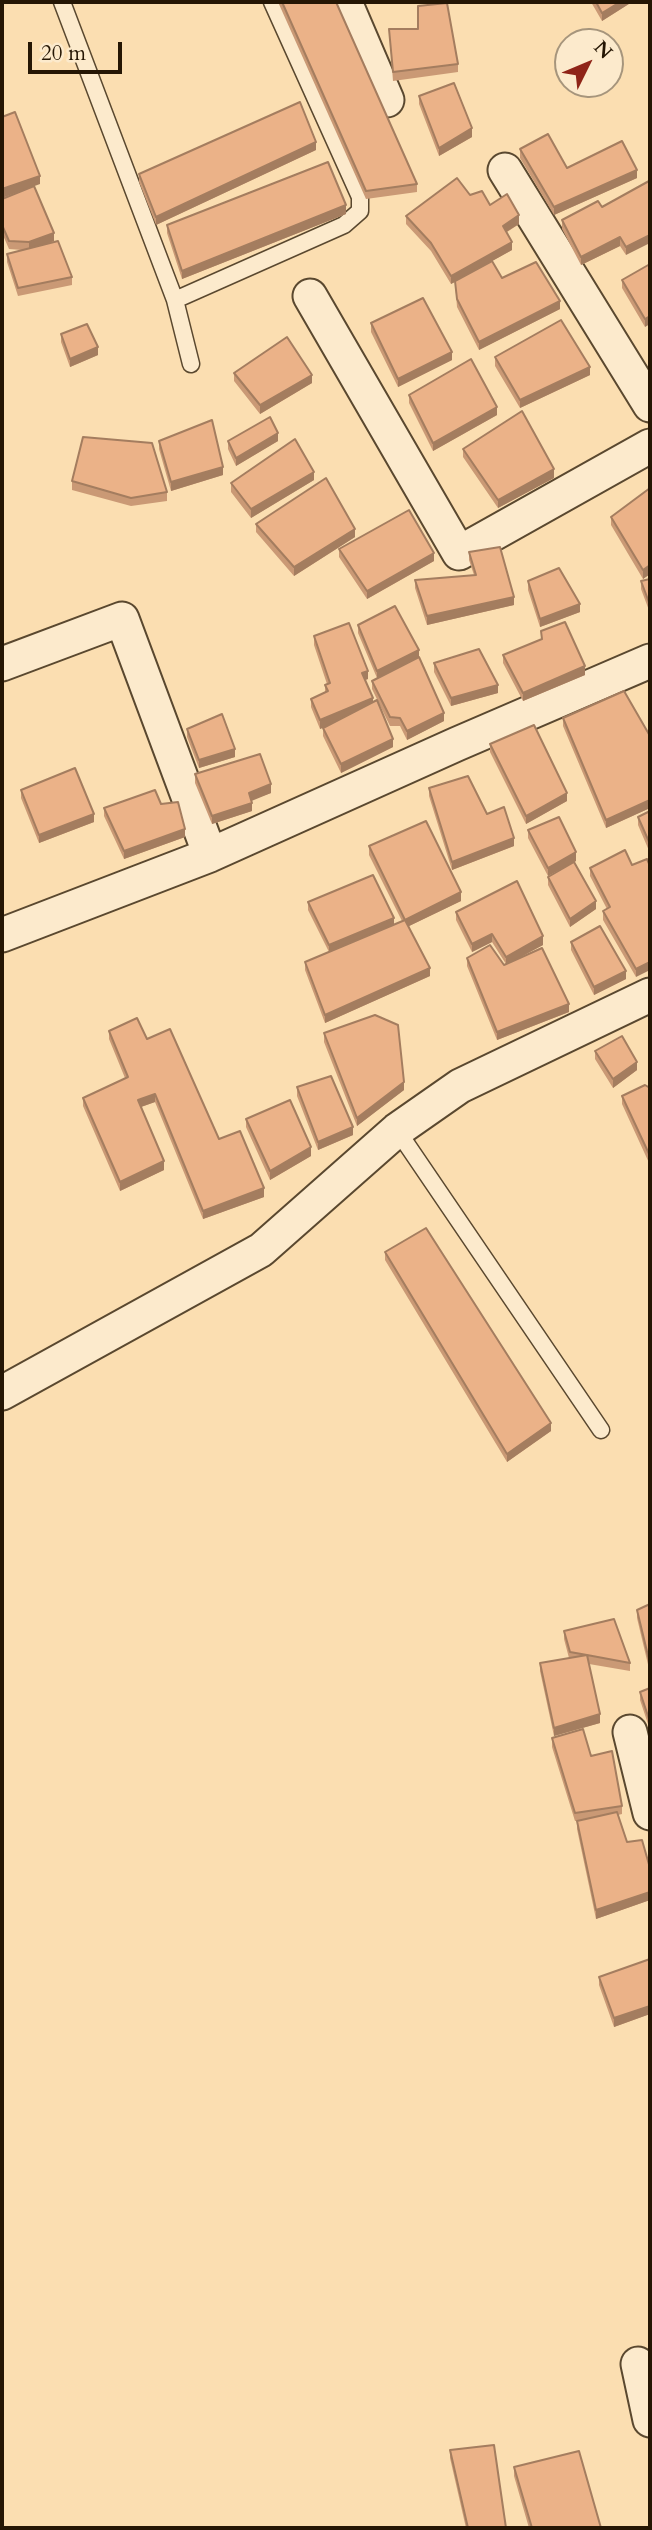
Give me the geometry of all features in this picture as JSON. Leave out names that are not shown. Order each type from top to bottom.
[{"type":"street","points":[[345,2],[387,100]]},
{"type":"street","points":[[505,170],[650,405]]},
{"type":"street","points":[[310,296],[459,553],[650,446]]},
{"type":"street","points":[[2,664],[122,619],[210,855]]},
{"type":"street","points":[[2,935],[210,855],[457,744],[650,662]]},
{"type":"street","points":[[2,1394],[261,1250],[397,1130],[460,1086],[650,995]]},
{"type":"street","points":[[630,1732],[650,1813]]},
{"type":"street","points":[[638,2364],[650,2420]]},
{"type":"lane","points":[[62,2],[175,300],[191,364]]},
{"type":"lane","points":[[175,300],[344,225],[360,211],[360,197],[272,2]]},
{"type":"lane","points":[[397,1130],[601,1430]]},
{"type":"building","points":[[282,2],[336,2],[417,184],[366,191]]},
{"type":"building","points":[[596,2],[620,2],[602,13]]},
{"type":"building","points":[[447,3],[458,64],[393,72],[389,29],[418,29],[418,6]]},
{"type":"building","points":[[454,83],[472,128],[439,148],[419,96]]},
{"type":"building","points":[[300,102],[316,142],[156,217],[139,174]]},
{"type":"building","points":[[15,112],[40,176],[2,189],[2,117]]},
{"type":"building","points":[[548,134],[567,168],[622,141],[637,170],[554,207],[520,149]]},
{"type":"building","points":[[328,162],[346,205],[182,271],[167,225]]},
{"type":"building","points":[[457,178],[470,195],[482,191],[490,205],[507,194],[519,215],[503,226],[512,242],[451,276],[431,243],[406,216]]},
{"type":"building","points":[[649,181],[650,235],[626,247],[620,237],[581,257],[562,220],[598,201],[602,207]]},
{"type":"building","points":[[34,186],[54,233],[29,242],[9,241],[2,225],[2,199]]},
{"type":"building","points":[[58,241],[72,277],[18,288],[7,254]]},
{"type":"building","points":[[492,261],[502,278],[536,262],[560,301],[479,342],[457,299],[455,281]]},
{"type":"building","points":[[650,264],[650,316],[645,319],[622,280]]},
{"type":"building","points":[[423,298],[452,352],[398,379],[371,323]]},
{"type":"building","points":[[561,320],[590,367],[520,400],[495,357]]},
{"type":"building","points":[[87,324],[98,347],[70,359],[61,334]]},
{"type":"building","points":[[287,337],[312,375],[260,405],[234,373]]},
{"type":"building","points":[[471,359],[497,407],[433,443],[409,395]]},
{"type":"building","points":[[522,411],[554,469],[498,500],[463,449]]},
{"type":"building","points":[[270,417],[278,433],[236,458],[228,441]]},
{"type":"building","points":[[212,420],[223,467],[171,482],[159,441]]},
{"type":"building","points":[[83,437],[152,443],[167,492],[131,498],[72,481]]},
{"type":"building","points":[[295,439],[314,472],[251,509],[231,483]]},
{"type":"building","points":[[326,478],[355,529],[294,567],[256,524]]},
{"type":"building","points":[[650,488],[650,565],[643,570],[611,517]]},
{"type":"building","points":[[409,510],[434,553],[367,591],[339,549]]},
{"type":"building","points":[[500,547],[514,597],[427,616],[415,580],[476,575],[469,552]]},
{"type":"building","points":[[559,568],[580,604],[540,619],[528,581]]},
{"type":"building","points":[[650,579],[650,605],[641,581]]},
{"type":"building","points":[[395,606],[419,650],[377,671],[358,625]]},
{"type":"building","points":[[565,622],[585,666],[523,693],[503,655],[542,639],[541,631]]},
{"type":"building","points":[[349,623],[368,671],[362,673],[373,698],[320,720],[311,699],[328,691],[325,685],[330,683],[314,636]]},
{"type":"building","points":[[479,649],[498,685],[451,698],[434,663]]},
{"type":"building","points":[[419,657],[444,713],[407,731],[400,718],[390,717],[372,681]]},
{"type":"building","points":[[624,691],[650,736],[650,800],[606,820],[563,718]]},
{"type":"building","points":[[377,700],[393,739],[341,764],[323,728]]},
{"type":"building","points":[[222,714],[235,749],[199,760],[187,729]]},
{"type":"building","points":[[534,725],[567,793],[526,816],[490,744]]},
{"type":"building","points":[[260,754],[271,784],[249,793],[252,803],[212,816],[195,774]]},
{"type":"building","points":[[75,768],[94,814],[39,835],[21,790]]},
{"type":"building","points":[[468,776],[487,814],[504,807],[514,838],[452,862],[429,788]]},
{"type":"building","points":[[155,790],[161,804],[178,802],[185,829],[124,851],[104,808]]},
{"type":"building","points":[[650,811],[650,844],[638,817]]},
{"type":"building","points":[[559,817],[576,852],[548,868],[528,830]]},
{"type":"building","points":[[426,821],[461,892],[405,920],[369,846]]},
{"type":"building","points":[[625,850],[632,865],[647,859],[650,866],[650,962],[636,969],[603,911],[610,907],[590,868]]},
{"type":"building","points":[[574,862],[596,901],[570,919],[548,877]]},
{"type":"building","points":[[373,875],[394,918],[329,945],[308,902]]},
{"type":"building","points":[[517,881],[543,936],[506,957],[492,934],[472,944],[456,912]]},
{"type":"building","points":[[405,920],[430,968],[325,1015],[305,962]]},
{"type":"building","points":[[600,926],[626,971],[594,987],[571,942]]},
{"type":"building","points":[[490,945],[504,965],[542,948],[569,1004],[497,1032],[467,958]]},
{"type":"building","points":[[375,1015],[398,1025],[404,1082],[357,1118],[324,1033]]},
{"type":"building","points":[[137,1018],[147,1039],[170,1029],[219,1139],[240,1131],[264,1188],[203,1211],[155,1094],[138,1100],[164,1161],[120,1182],[83,1098],[128,1077],[109,1031]]},
{"type":"building","points":[[622,1036],[637,1062],[613,1079],[595,1051]]},
{"type":"building","points":[[331,1076],[353,1127],[318,1142],[297,1087]]},
{"type":"building","points":[[645,1085],[650,1088],[650,1156],[622,1096]]},
{"type":"building","points":[[290,1100],[311,1147],[270,1171],[246,1119]]},
{"type":"building","points":[[426,1228],[551,1423],[507,1454],[385,1252]]},
{"type":"building","points":[[650,1604],[650,1664],[637,1610]]},
{"type":"building","points":[[614,1619],[630,1663],[570,1652],[564,1631]]},
{"type":"building","points":[[587,1655],[600,1714],[554,1728],[540,1663]]},
{"type":"building","points":[[650,1688],[650,1722],[640,1692]]},
{"type":"building","points":[[583,1729],[591,1756],[612,1751],[622,1806],[575,1813],[552,1738]]},
{"type":"building","points":[[617,1812],[627,1842],[642,1840],[650,1868],[650,1892],[596,1910],[577,1821]]},
{"type":"building","points":[[650,1959],[650,2006],[614,2018],[599,1977]]},
{"type":"building","points":[[494,2445],[506,2528],[468,2528],[450,2450]]},
{"type":"building","points":[[579,2451],[601,2528],[532,2528],[514,2467]]}]
